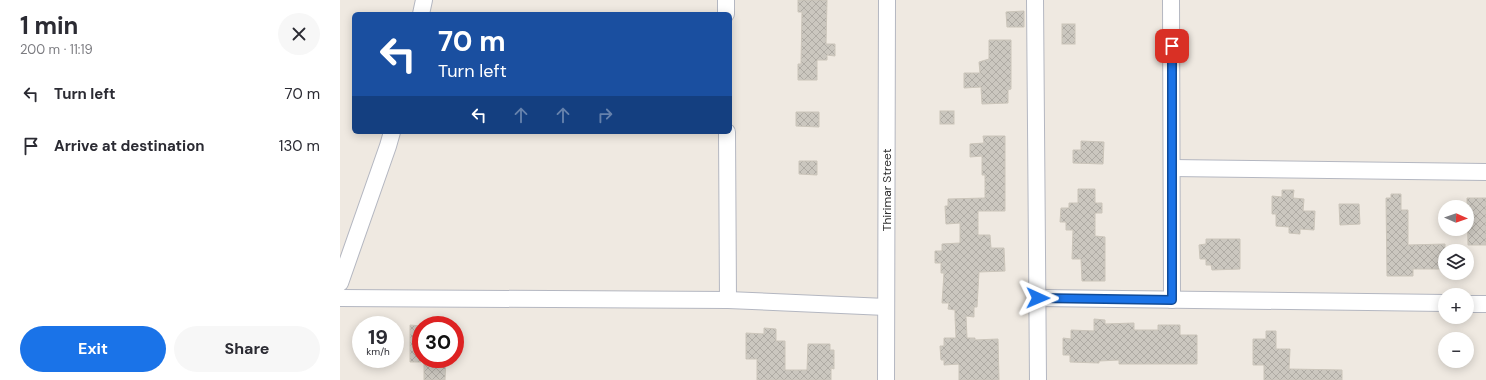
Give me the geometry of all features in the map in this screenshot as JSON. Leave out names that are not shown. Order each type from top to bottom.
[{"type":"street","points":[[421,12],[424,0]]},
{"type":"street","points":[[726,0],[726,12]]},
{"type":"street","name":"Thirimar Street","points":[[886,380],[887,0]]},
{"type":"street","points":[[1035,0],[1038,380]]},
{"type":"street","points":[[1171,0],[1172,300]]},
{"type":"street","points":[[340,283],[391,134]]},
{"type":"street","points":[[727,134],[728,300]]},
{"type":"street","points":[[1172,168],[1486,172]]},
{"type":"street","points":[[340,298],[728,300],[886,307]]},
{"type":"street","points":[[1038,298],[1438,303]]},
{"type":"street","points":[[1474,304],[1486,304]]},
{"type":"building","points":[[798,0],[827,0],[826,44],[835,44],[835,56],[827,55],[827,60],[817,60],[817,80],[798,80],[798,64],[801,64],[802,12],[798,12]]},
{"type":"building","points":[[1024,11],[1024,27],[1007,27],[1006,12]]},
{"type":"building","points":[[1062,24],[1075,24],[1075,44],[1062,44]]},
{"type":"building","points":[[989,40],[1011,40],[1011,89],[1008,90],[1008,103],[982,104],[981,87],[964,88],[964,73],[980,73],[979,62],[989,59]]},
{"type":"building","points":[[940,111],[954,111],[954,124],[940,124]]},
{"type":"building","points":[[796,112],[819,112],[819,127],[796,126]]},
{"type":"building","points":[[983,136],[1005,136],[1005,211],[978,211],[978,235],[990,235],[991,248],[1004,248],[1005,271],[979,272],[977,307],[974,307],[974,317],[966,316],[967,338],[975,338],[975,340],[998,339],[999,380],[959,380],[959,364],[944,365],[944,360],[941,360],[940,346],[944,346],[944,338],[956,338],[955,310],[948,309],[949,303],[942,303],[944,273],[941,273],[941,263],[935,263],[935,251],[942,251],[942,244],[960,243],[960,223],[946,224],[945,206],[948,206],[948,199],[985,198],[985,175],[982,175],[982,156],[970,157],[970,144],[984,143]]},
{"type":"building","points":[[1081,141],[1104,142],[1103,164],[1073,163],[1073,150],[1081,150]]},
{"type":"building","points":[[799,161],[817,161],[817,175],[799,174]]},
{"type":"building","points":[[1078,189],[1095,189],[1095,203],[1102,203],[1102,213],[1095,213],[1095,236],[1105,237],[1105,281],[1082,281],[1081,259],[1072,259],[1073,230],[1066,230],[1066,222],[1060,222],[1061,208],[1069,208],[1069,203],[1078,203]]},
{"type":"building","points":[[1282,190],[1294,190],[1293,198],[1304,199],[1303,211],[1315,211],[1314,230],[1300,229],[1300,234],[1289,233],[1289,227],[1276,226],[1276,214],[1272,214],[1272,196],[1282,197]]},
{"type":"building","points":[[1391,194],[1401,194],[1401,210],[1408,210],[1408,245],[1438,244],[1438,269],[1413,269],[1413,276],[1387,276],[1386,198],[1391,198]]},
{"type":"building","points":[[1467,198],[1486,198],[1486,245],[1468,244],[1468,236],[1474,236],[1474,200],[1467,200]]},
{"type":"building","points":[[1339,204],[1359,204],[1360,224],[1340,225]]},
{"type":"building","points":[[1206,239],[1240,239],[1240,269],[1212,270],[1211,265],[1206,265],[1206,259],[1200,259],[1199,245],[1206,244]]},
{"type":"building","points":[[1094,319],[1105,320],[1105,324],[1134,323],[1134,330],[1158,330],[1158,325],[1180,325],[1180,335],[1197,335],[1197,364],[1119,364],[1119,360],[1099,361],[1099,363],[1070,362],[1070,355],[1063,355],[1063,338],[1071,339],[1071,330],[1094,331]]},
{"type":"building","points":[[410,325],[412,325],[412,362],[410,362]]},
{"type":"building","points":[[764,328],[776,329],[776,341],[785,341],[785,370],[807,370],[808,344],[830,344],[830,350],[834,350],[834,369],[831,368],[831,380],[757,380],[757,359],[746,359],[746,333],[764,334]]},
{"type":"building","points":[[1266,331],[1276,331],[1276,349],[1290,349],[1289,369],[1342,370],[1342,380],[1264,380],[1264,365],[1253,365],[1253,339],[1266,339]]},
{"type":"building","points":[[424,368],[446,368],[445,380],[424,380]]},
{"type":"route","points":[[1038,298],[1172,300],[1172,46]]}]
